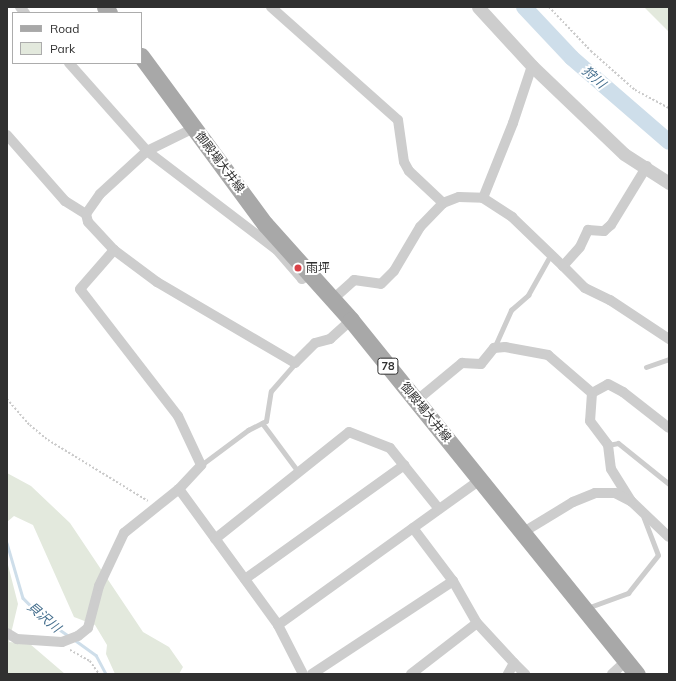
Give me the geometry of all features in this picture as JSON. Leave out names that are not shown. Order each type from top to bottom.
[{"type":"main road","name":"御殿場大井線","points":[[142,57],[265,224],[351,320],[632,668]]},
{"type":"street","points":[[271,7],[398,120],[404,162],[409,171],[443,203]]},
{"type":"street","points":[[478,7],[532,66],[624,154],[646,166],[669,183]]},
{"type":"street","points":[[70,64],[147,151],[277,250],[302,279],[310,274]]},
{"type":"street","points":[[483,198],[514,123],[532,66]]},
{"type":"street","points":[[86,214],[100,194],[147,151],[194,128]]},
{"type":"street","points":[[7,135],[64,201],[86,214],[88,222],[114,250],[158,282],[294,363],[315,343],[330,339],[351,320]]},
{"type":"street","points":[[564,266],[580,247],[588,230],[604,230],[612,225],[646,166]]},
{"type":"street","points":[[332,300],[354,280],[381,284],[394,272],[420,227],[443,203],[459,197],[483,198],[512,217],[551,253],[585,288],[610,300],[669,339]]},
{"type":"street","points":[[7,632],[17,640],[64,642],[78,636],[88,628],[99,586],[124,534],[179,489],[201,465],[178,416],[80,289],[114,250]]},
{"type":"street","points":[[416,401],[462,363],[481,364],[494,348],[505,347],[548,355],[592,393]]},
{"type":"street","points":[[592,393],[608,384],[622,392],[669,428]]},
{"type":"street","points":[[592,393],[590,421],[608,445],[611,469],[632,501],[669,537]]},
{"type":"street","points":[[215,539],[349,432],[390,448],[439,509]]},
{"type":"street","points":[[245,579],[404,465]]},
{"type":"street","points":[[278,625],[481,480]]},
{"type":"street","points":[[179,489],[278,625],[303,674]]},
{"type":"street","points":[[522,533],[573,502],[595,493],[615,493],[632,501]]},
{"type":"street","points":[[413,528],[453,581],[477,623],[525,674]]},
{"type":"street","points":[[312,674],[453,581]]},
{"type":"street","points":[[411,674],[477,623]]},
{"type":"street","points":[[508,674],[514,663]]},
{"type":"street","points":[[612,674],[632,668]]},
{"type":"lane","points":[[494,348],[511,310],[528,295],[551,253]]},
{"type":"lane","points":[[646,367],[669,359]]},
{"type":"lane","points":[[201,465],[248,430],[266,421],[271,391],[294,363]]},
{"type":"lane","points":[[262,423],[299,473]]},
{"type":"lane","points":[[608,445],[618,443],[669,484]]},
{"type":"lane","points":[[584,609],[628,593],[658,556],[641,510]]},
{"type":"path","points":[[549,7],[591,52],[635,90],[669,108]]},
{"type":"path","points":[[7,399],[30,426],[48,440],[157,506]]},
{"type":"path","points":[[64,642],[71,651],[90,661],[99,674]]},
{"type":"green space","points":[[644,7],[669,7],[669,32]]},
{"type":"green space","points":[[7,473],[31,486],[70,523],[143,632],[169,647],[183,667],[179,674],[115,674],[106,654],[107,645],[95,625],[74,617],[33,525],[14,516],[7,522]]},
{"type":"green space","points":[[7,561],[18,604],[9,642],[30,644],[65,674],[7,674]]},
{"type":"waterway","name":"狩川","points":[[524,7],[572,58],[669,142]]},
{"type":"waterway","name":"貝沢川","points":[[7,543],[23,598],[43,618],[69,636]]},
{"type":"waterway","name":"貝沢川","points":[[75,640],[96,655],[106,674]]},
{"type":"place","name":"雨坪","points":[[298,268]]}]
